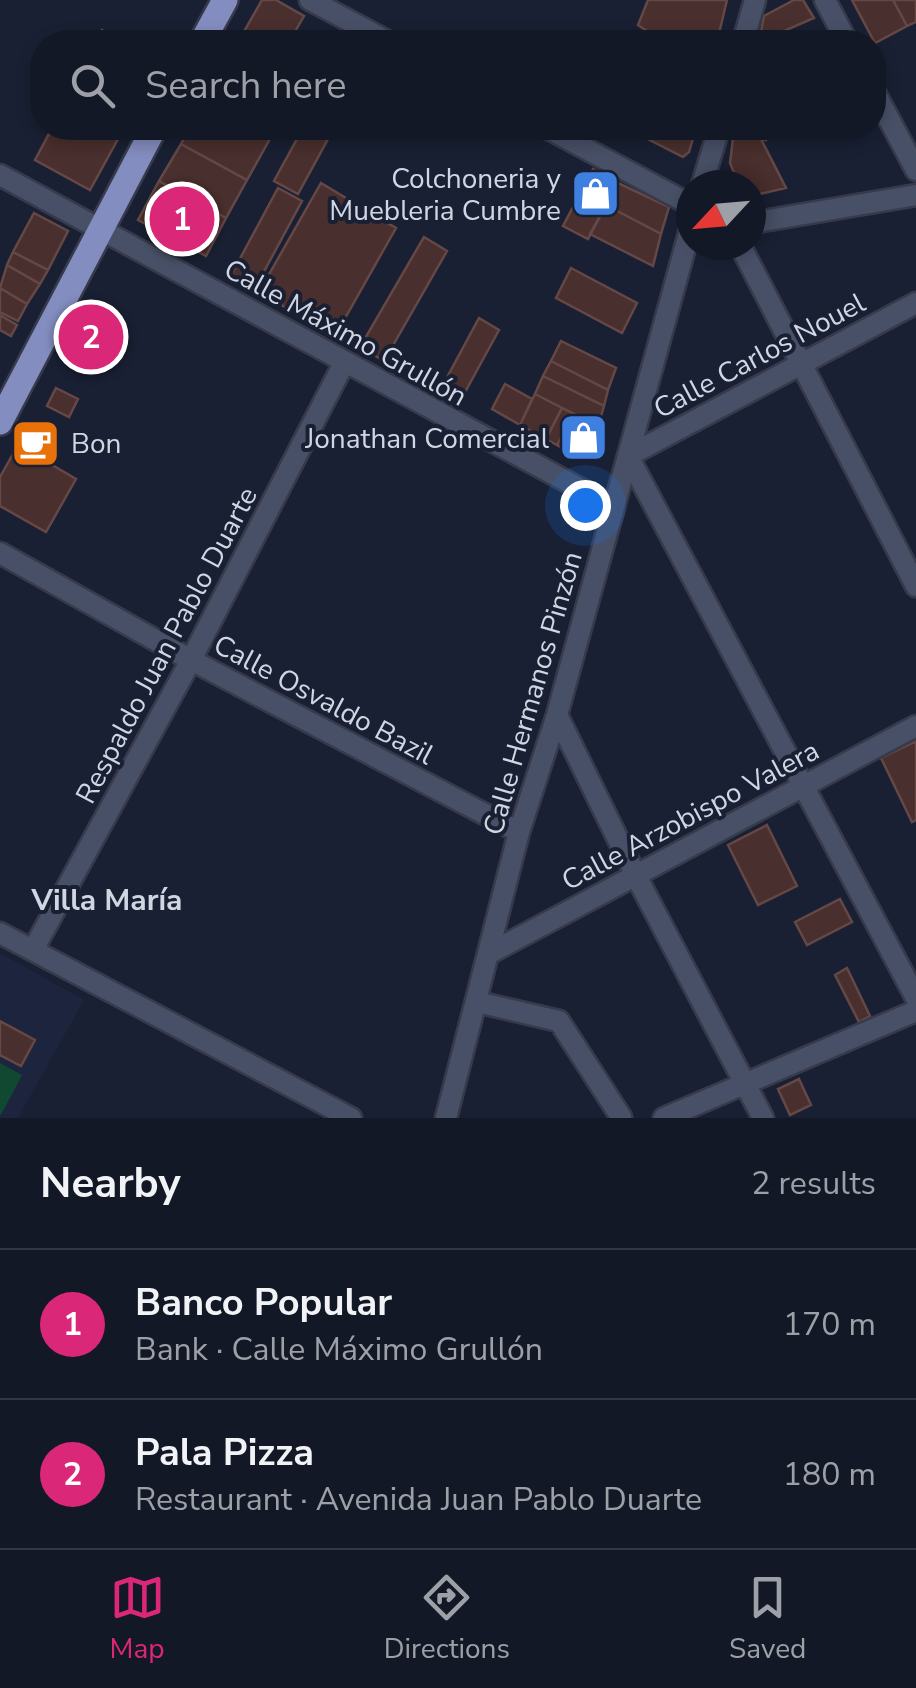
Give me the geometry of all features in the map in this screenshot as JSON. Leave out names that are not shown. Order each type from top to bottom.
[{"type":"main road","points":[[209,30],[226,0]]},
{"type":"main road","points":[[0,422],[147,140]]},
{"type":"street","points":[[310,0],[366,30]]},
{"type":"street","points":[[745,30],[754,0]]},
{"type":"street","points":[[825,0],[841,30]]},
{"type":"street","points":[[886,114],[916,170]]},
{"type":"street","points":[[569,140],[676,197]]},
{"type":"street","points":[[706,170],[715,140]]},
{"type":"street","name":"Calle Máximo Grullón","points":[[0,175],[614,507]]},
{"type":"street","points":[[766,220],[916,195]]},
{"type":"street","name":"Calle Hermanos Pinzón","points":[[446,1118],[519,832],[558,715],[682,260]]},
{"type":"street","points":[[748,260],[916,586]]},
{"type":"street","name":"Calle Carlos Nouel","points":[[628,456],[916,303]]},
{"type":"street","name":"Respaldo Juan Pablo Duarte","points":[[33,950],[192,660],[344,364]]},
{"type":"street","points":[[628,456],[916,998]]},
{"type":"street","name":"Calle Osvaldo Bazil","points":[[0,553],[192,660],[519,832]]},
{"type":"street","points":[[558,715],[634,874],[763,1118]]},
{"type":"street","name":"Calle Arzobispo Valera","points":[[490,953],[916,726]]},
{"type":"street","points":[[0,933],[351,1118]]},
{"type":"street","points":[[477,1002],[559,1021],[621,1116]]},
{"type":"street","points":[[664,1118],[916,1011]]},
{"type":"shaded area","points":[[0,953],[84,1000],[18,1118],[0,1118]]},
{"type":"green space","points":[[0,1063],[22,1075],[1,1115],[0,1114]]},
{"type":"building","points":[[262,0],[276,0],[304,16],[296,30],[245,30]]},
{"type":"building","points":[[648,0],[727,0],[720,30],[645,30],[638,25]]},
{"type":"building","points":[[794,0],[803,0],[814,18],[786,30],[761,30],[764,16]]},
{"type":"building","points":[[852,0],[893,0],[907,26],[886,37],[886,30],[868,30]]},
{"type":"building","points":[[893,0],[916,0],[916,22],[907,26]]},
{"type":"building","points":[[46,140],[117,140],[90,190],[35,160]]},
{"type":"building","points":[[183,140],[269,140],[247,180],[181,144]]},
{"type":"building","points":[[296,140],[327,140],[298,194],[274,181]]},
{"type":"building","points":[[650,140],[692,140],[683,157]]},
{"type":"building","points":[[733,140],[762,140],[786,188],[766,193],[766,170],[733,170]]},
{"type":"building","points":[[181,144],[247,180],[226,218],[159,181]]},
{"type":"building","name":"Colchoneria y Muebleria Cumbre","points":[[593,169],[618,183],[588,239],[563,226]]},
{"type":"building","points":[[159,181],[226,218],[206,256],[138,220]]},
{"type":"building","points":[[321,183],[396,228],[335,336],[259,292]]},
{"type":"building","points":[[618,183],[669,207],[661,234],[606,205]]},
{"type":"building","points":[[278,188],[302,201],[253,292],[229,279]]},
{"type":"building","points":[[606,205],[661,234],[653,266],[590,234]]},
{"type":"building","points":[[34,213],[68,231],[48,270],[13,252]]},
{"type":"building","points":[[424,237],[447,251],[384,361],[360,347]]},
{"type":"building","points":[[13,252],[48,270],[40,284],[7,265]]},
{"type":"building","points":[[7,265],[40,284],[27,304],[0,288]]},
{"type":"building","points":[[571,268],[637,303],[622,333],[556,298]]},
{"type":"building","points":[[0,288],[27,304],[18,321],[0,312]]},
{"type":"building","points":[[0,315],[17,325],[11,336],[0,330]]},
{"type":"building","points":[[479,318],[499,330],[464,394],[444,383]]},
{"type":"building","points":[[84,324],[106,337],[98,351],[76,337]]},
{"type":"building","points":[[561,341],[616,368],[608,390],[551,361]]},
{"type":"building","points":[[551,361],[608,390],[604,406],[543,376]]},
{"type":"building","points":[[543,376],[604,406],[598,426],[535,394]]},
{"type":"building","points":[[505,384],[532,399],[520,425],[492,409]]},
{"type":"building","points":[[56,388],[78,399],[69,417],[47,406]]},
{"type":"building","points":[[535,394],[562,408],[546,439],[520,425]]},
{"type":"building","points":[[562,408],[574,414],[557,445],[546,439]]},
{"type":"building","points":[[574,414],[583,419],[566,450],[557,445]]},
{"type":"building","name":"Jonathan Comercial","points":[[583,419],[598,426],[591,451],[583,457],[566,450]]},
{"type":"building","name":"Bon","points":[[27,431],[50,442],[44,455],[21,443]]},
{"type":"building","points":[[18,445],[76,479],[46,532],[0,506],[0,477]]},
{"type":"building","points":[[916,741],[916,820],[912,822],[881,758]]},
{"type":"building","points":[[767,825],[797,886],[758,905],[728,845]]},
{"type":"building","points":[[840,899],[852,922],[807,945],[795,922]]},
{"type":"building","points":[[847,968],[870,1016],[859,1022],[835,975]]},
{"type":"building","points":[[0,1021],[35,1040],[21,1066],[0,1055]]},
{"type":"building","points":[[799,1079],[811,1105],[790,1115],[778,1089]]},
{"type":"place","name":"Colchoneria y Muebleria Cumbre","points":[[596,194]]},
{"type":"place","name":"Banco Popular","points":[[182,219]]},
{"type":"place","name":"Pala Pizza","points":[[91,337]]},
{"type":"place","name":"Jonathan Comercial","points":[[584,438]]},
{"type":"place","name":"Bon","points":[[36,443]]},
{"type":"district","name":"Villa María","points":[[107,900]]}]
